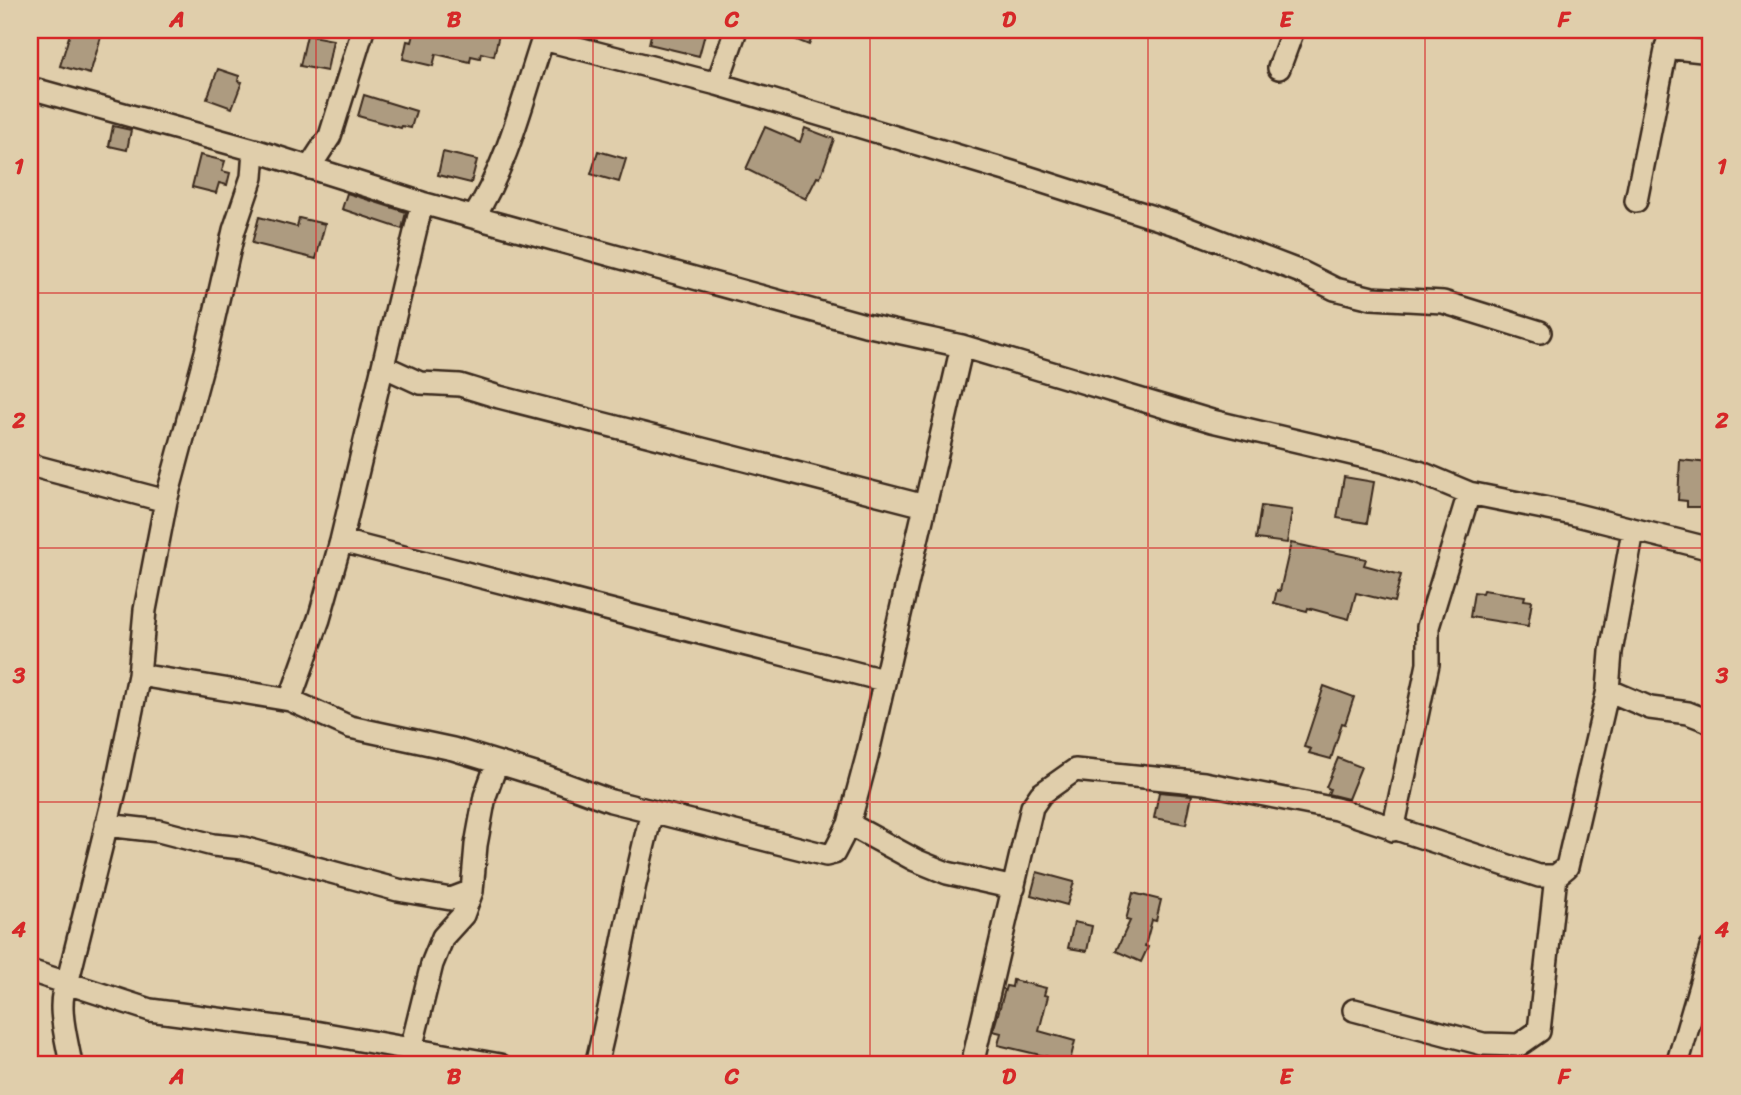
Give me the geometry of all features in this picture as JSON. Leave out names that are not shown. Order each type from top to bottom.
[{"type":"street","points":[[309,168],[330,136],[363,30]]},
{"type":"street","points":[[717,84],[736,30]]},
{"type":"street","points":[[1279,68],[1293,30]]},
{"type":"street","points":[[474,217],[489,194],[502,165],[545,34],[1012,172],[1181,226],[1301,272],[1335,289],[1372,298],[1443,302],[1540,332]]},
{"type":"street","points":[[1636,201],[1668,38],[1711,52]]},
{"type":"street","points":[[30,88],[254,150],[422,203],[865,325],[962,346],[1212,421],[1382,461],[1419,472],[1469,493],[1573,514],[1633,531],[1711,548]]},
{"type":"street","points":[[71,1065],[62,998],[117,783],[139,675],[145,610],[166,501],[206,352],[234,230],[252,177],[254,150]]},
{"type":"street","points":[[290,700],[319,619],[341,541],[422,203]]},
{"type":"street","points":[[139,675],[290,700],[350,727],[453,749],[548,778],[611,801],[826,855],[834,853],[849,824],[867,757],[962,346]]},
{"type":"street","points":[[383,366],[420,383],[460,385],[925,506]]},
{"type":"street","points":[[30,465],[166,501]]},
{"type":"street","points":[[1393,830],[1428,664],[1428,626],[1469,493]]},
{"type":"street","points":[[972,1065],[1032,807],[1041,794],[1075,770],[1204,783],[1336,809],[1539,876],[1556,876],[1567,867],[1608,690],[1611,652],[1633,531]]},
{"type":"street","points":[[341,541],[883,680]]},
{"type":"street","points":[[1608,690],[1650,708],[1688,713],[1711,722]]},
{"type":"street","points":[[411,1049],[432,964],[443,937],[463,915],[472,891],[476,845],[485,796],[497,762]]},
{"type":"street","points":[[596,1065],[652,812]]},
{"type":"street","points":[[849,824],[915,860],[947,873],[1014,888]]},
{"type":"street","points":[[106,825],[159,831],[213,845],[243,848],[398,890],[451,899],[472,891]]},
{"type":"street","points":[[1354,1010],[1483,1044],[1519,1045],[1539,1031],[1556,876]]},
{"type":"street","points":[[1677,1065],[1711,948]]},
{"type":"street","points":[[30,971],[150,1010],[315,1032],[500,1065]]},
{"type":"building","points":[[71,30],[103,30],[90,74],[60,66]]},
{"type":"building","points":[[415,30],[500,30],[494,56],[481,53],[480,58],[471,56],[470,62],[436,54],[433,66],[403,59],[407,41],[412,42]]},
{"type":"building","points":[[652,30],[706,30],[699,56],[649,44]]},
{"type":"building","points":[[772,30],[815,30],[809,45]]},
{"type":"building","points":[[307,35],[333,40],[327,71],[300,66]]},
{"type":"building","points":[[218,69],[239,76],[238,81],[242,82],[232,108],[207,99]]},
{"type":"building","points":[[364,95],[416,111],[411,128],[401,128],[358,116]]},
{"type":"building","points":[[113,126],[131,130],[127,150],[109,146]]},
{"type":"building","points":[[765,127],[800,142],[805,128],[834,139],[820,178],[817,177],[806,199],[746,169]]},
{"type":"building","points":[[598,151],[626,159],[619,182],[591,174]]},
{"type":"building","points":[[443,152],[477,160],[471,183],[438,175]]},
{"type":"building","points":[[200,155],[225,161],[222,171],[230,173],[227,185],[219,183],[216,193],[192,187]]},
{"type":"building","points":[[347,193],[406,212],[402,229],[342,209]]},
{"type":"building","points":[[259,217],[297,227],[299,218],[325,224],[316,259],[252,243]]},
{"type":"building","points":[[1680,460],[1709,463],[1707,499],[1702,499],[1701,507],[1687,507],[1687,501],[1678,500]]},
{"type":"building","points":[[1344,477],[1374,482],[1367,523],[1337,518]]},
{"type":"building","points":[[1261,506],[1292,510],[1287,543],[1256,539]]},
{"type":"building","points":[[1291,543],[1366,559],[1364,565],[1401,575],[1394,602],[1356,593],[1349,619],[1308,608],[1307,611],[1274,603],[1277,590],[1280,591]]},
{"type":"building","points":[[1483,590],[1525,596],[1524,600],[1532,601],[1528,626],[1470,617],[1474,592],[1482,593]]},
{"type":"building","points":[[1324,686],[1354,697],[1345,724],[1342,723],[1331,759],[1309,753],[1311,749],[1304,747]]},
{"type":"building","points":[[1338,758],[1361,767],[1348,799],[1328,794],[1330,789],[1326,787]]},
{"type":"building","points":[[1159,792],[1192,795],[1186,824],[1154,818]]},
{"type":"building","points":[[1037,872],[1074,882],[1067,905],[1031,895]]},
{"type":"building","points":[[1133,893],[1161,900],[1156,921],[1152,920],[1145,946],[1148,947],[1141,962],[1116,951],[1130,921],[1126,920]]},
{"type":"building","points":[[1074,922],[1092,926],[1087,951],[1068,948]]},
{"type":"building","points":[[1013,980],[1046,988],[1044,995],[1048,996],[1039,1031],[1075,1041],[1069,1065],[1051,1064],[1053,1058],[998,1045],[1001,1033],[993,1031],[1006,986],[1012,987]]}]
